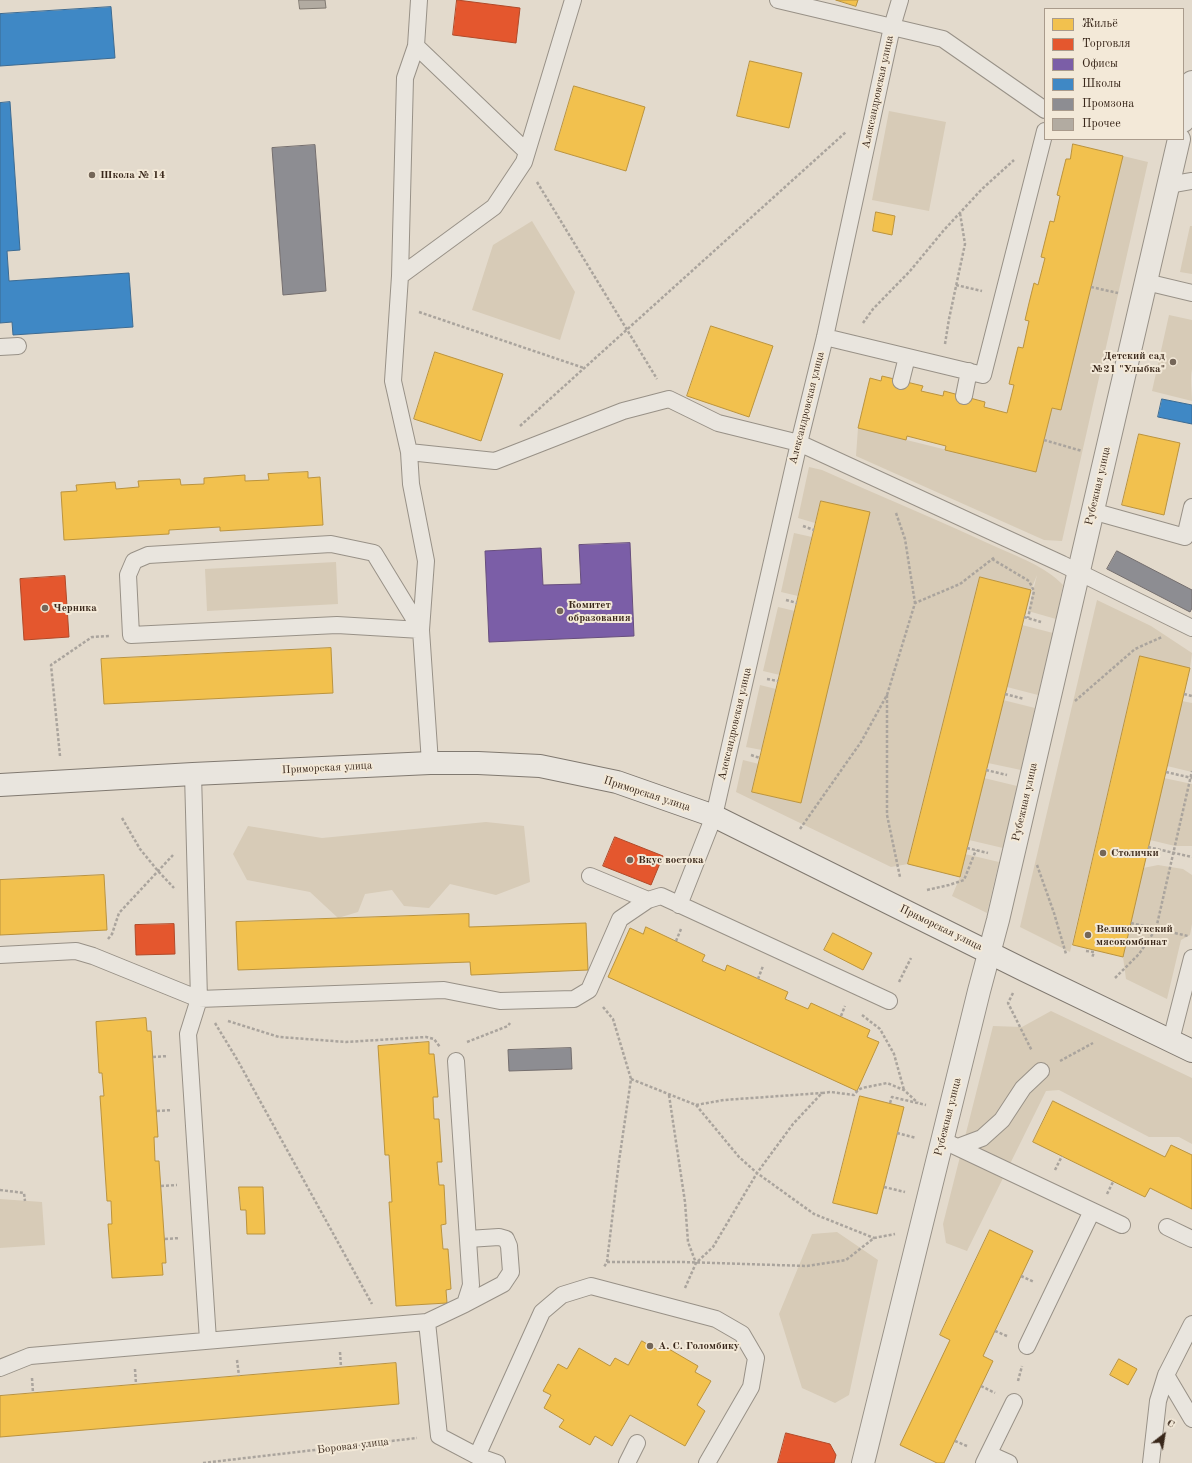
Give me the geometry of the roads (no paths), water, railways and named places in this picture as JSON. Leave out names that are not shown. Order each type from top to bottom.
[{"type":"street","points":[[1184,117],[1192,82]]},
{"type":"street","name":"Рубежная улица","points":[[863,1463],[941,1142],[1004,897],[1078,571],[1179,140]]},
{"type":"street","name":"Приморская улица","points":[[0,785],[430,763],[478,763],[540,766],[617,782],[714,816],[1192,1051]]},
{"type":"lane","points":[[419,0],[416,46],[405,78],[400,276],[393,381],[409,452],[411,484],[426,561],[421,630],[430,763]]},
{"type":"lane","points":[[400,276],[494,207],[526,157],[573,0]]},
{"type":"lane","points":[[778,0],[943,39],[1044,109]]},
{"type":"lane","name":"Александровская улица","points":[[679,905],[702,851],[714,816],[799,443],[825,337],[892,27],[900,0]]},
{"type":"lane","points":[[416,46],[526,157]]},
{"type":"lane","points":[[825,337],[983,375],[1044,135]]},
{"type":"lane","points":[[1168,185],[1192,181]]},
{"type":"lane","points":[[1146,282],[1192,293]]},
{"type":"lane","points":[[0,347],[18,346]]},
{"type":"lane","points":[[901,381],[907,357]]},
{"type":"lane","points":[[964,396],[969,371]]},
{"type":"lane","points":[[409,452],[495,461],[623,411],[669,399],[718,423],[799,443],[1078,571],[1190,627]]},
{"type":"lane","points":[[1092,511],[1185,537],[1192,507]]},
{"type":"lane","points":[[331,544],[374,553],[421,630],[337,625],[130,635],[128,575],[134,561],[148,556],[331,544]]},
{"type":"lane","points":[[193,774],[199,998],[188,1034],[208,1340]]},
{"type":"lane","points":[[590,876],[648,900]]},
{"type":"lane","points":[[0,955],[76,952],[93,956],[199,998],[444,990],[500,1001],[574,999],[589,990],[620,919],[648,900],[661,896],[889,1001]]},
{"type":"lane","points":[[1171,1040],[1192,958]]},
{"type":"lane","points":[[456,1061],[471,1285],[465,1304]]},
{"type":"lane","points":[[941,1142],[982,1138],[1002,1120],[1023,1088],[1041,1071]]},
{"type":"lane","points":[[941,1142],[1122,1225]]},
{"type":"lane","points":[[1027,1346],[1092,1211]]},
{"type":"lane","points":[[1167,1227],[1192,1239]]},
{"type":"lane","points":[[0,1368],[30,1356],[428,1322],[503,1284],[511,1272],[509,1246],[506,1239],[499,1237],[468,1239]]},
{"type":"lane","points":[[477,1456],[542,1312],[562,1295],[591,1286],[716,1319],[742,1334],[756,1358],[751,1387],[707,1463]]},
{"type":"lane","points":[[428,1322],[439,1436],[477,1456],[497,1463]]},
{"type":"lane","points":[[1151,1463],[1158,1401],[1166,1375],[1192,1324]]},
{"type":"lane","points":[[1166,1375],[1192,1419]]},
{"type":"lane","points":[[1009,1463],[987,1458],[1014,1402]]},
{"type":"lane","points":[[627,1463],[637,1443]]},
{"type":"place","name":"Школа № 14","points":[[92,175]]},
{"type":"place","name":"Детский сад №21 \"Улыбка\"","points":[[1173,362]]},
{"type":"place","name":"Черника","points":[[45,608]]},
{"type":"place","name":"Комитет образования","points":[[560,611]]},
{"type":"place","name":"Столички","points":[[1103,853]]},
{"type":"place","name":"Вкус востока","points":[[630,860]]},
{"type":"place","name":"Великолукский мясокомбинат","points":[[1088,935]]},
{"type":"place","name":"А. С. Голомбику","points":[[650,1346]]}]
